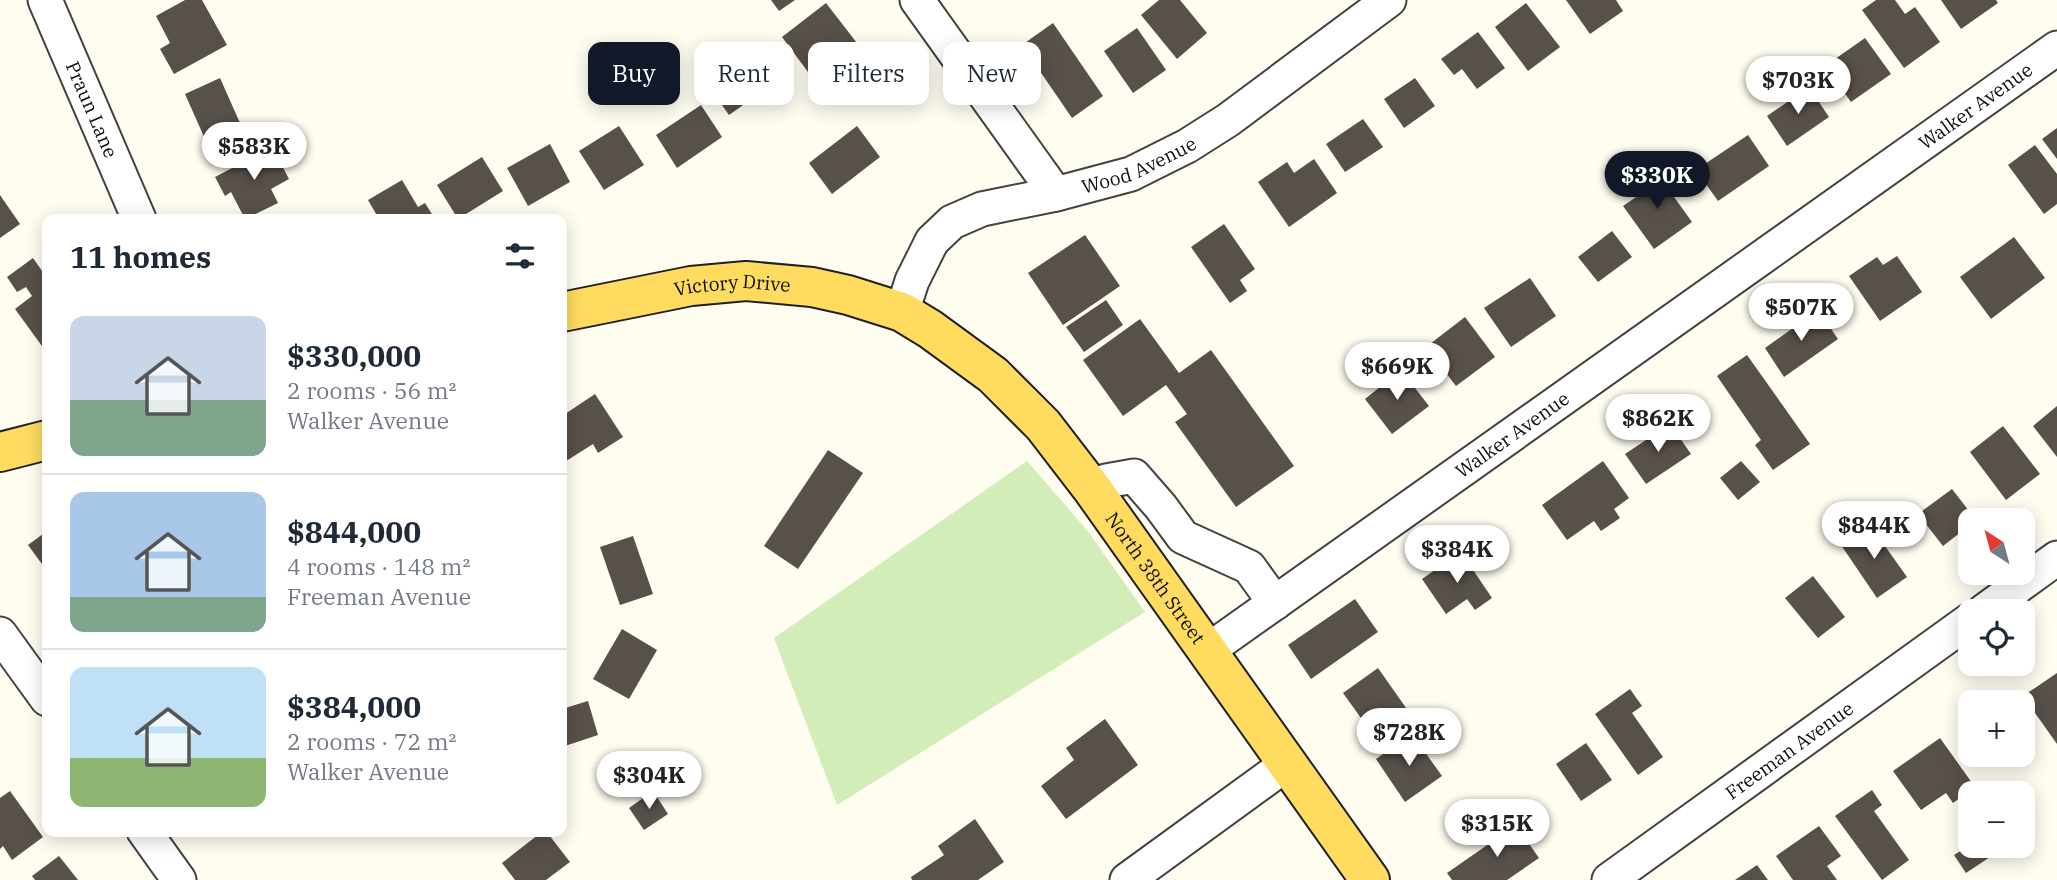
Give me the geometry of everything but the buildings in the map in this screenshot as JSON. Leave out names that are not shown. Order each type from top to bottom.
[{"type":"main road","name":"Victory Drive","points":[[567,311],[691,286],[746,281],[812,287],[902,312]]},
{"type":"main road","name":"North 38th Street","points":[[902,312],[993,375],[1043,425],[1093,490],[1370,880]]},
{"type":"main road","points":[[0,452],[42,441]]},
{"type":"street","name":"Praun Lane","points":[[45,0],[137,214]]},
{"type":"street","points":[[917,0],[1056,194]]},
{"type":"street","name":"Wood Avenue","points":[[902,312],[912,281],[932,241],[953,222],[982,209],[1056,194],[1131,174],[1187,146],[1228,120],[1388,0]]},
{"type":"street","name":"Walker Avenue","points":[[1207,651],[2057,48]]},
{"type":"street","points":[[1093,490],[1105,481],[1134,476],[1183,537],[1250,567],[1275,603]]},
{"type":"street","points":[[1123,533],[1158,503]]},
{"type":"street","points":[[2001,599],[2057,558]]},
{"type":"street","name":"Freeman Avenue","points":[[1609,880],[1958,629]]},
{"type":"street","points":[[0,634],[42,692]]},
{"type":"street","points":[[1127,880],[1288,762]]},
{"type":"street","points":[[148,837],[179,880]]},
{"type":"green space","points":[[1027,461],[1087,530],[1145,612],[837,805],[774,638]]}]
